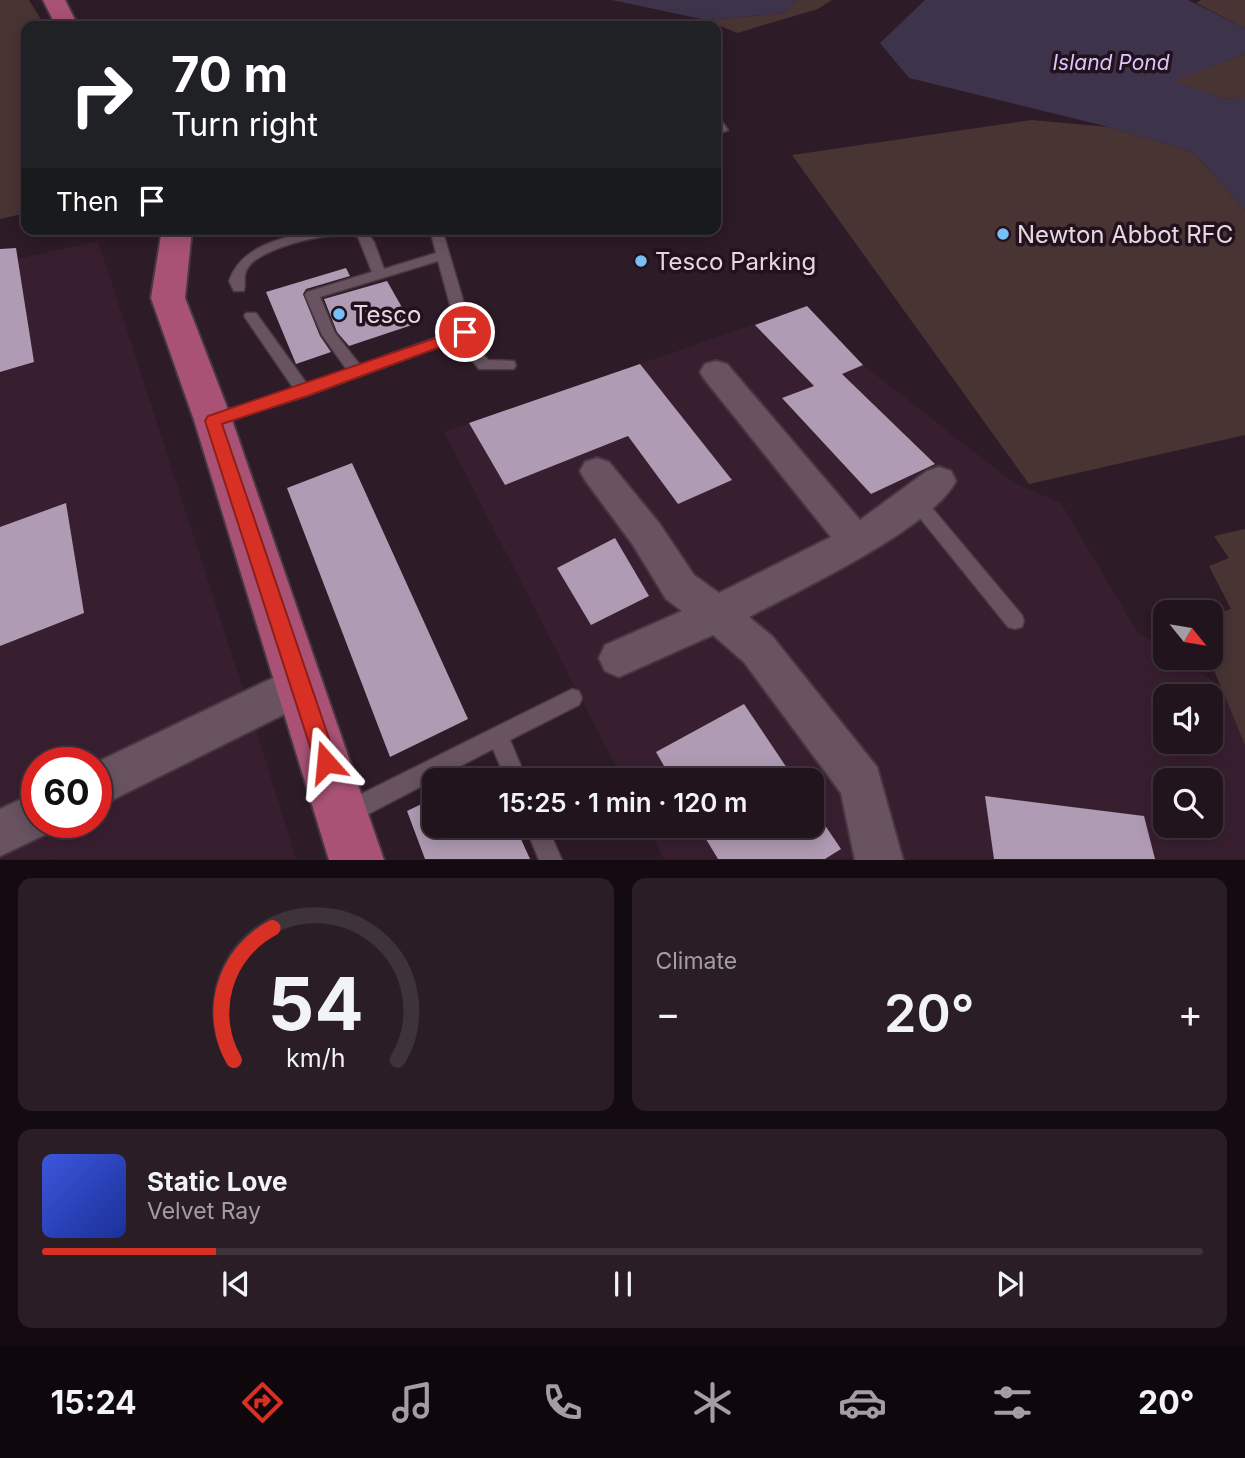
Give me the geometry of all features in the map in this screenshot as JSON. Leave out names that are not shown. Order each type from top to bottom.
[{"type":"main road","points":[[54,0],[64,21]]},
{"type":"main road","points":[[176,235],[168,298],[213,421],[357,859]]},
{"type":"street","points":[[716,372],[855,540]]},
{"type":"street","points":[[597,471],[646,534],[680,587],[758,649],[861,783],[879,859]]},
{"type":"street","points":[[620,658],[716,614],[855,540],[928,491]]},
{"type":"street","points":[[112,778],[300,685]]},
{"type":"street","points":[[0,833],[21,823]]},
{"type":"lane","points":[[239,288],[236,281],[241,267],[253,255],[318,235]]},
{"type":"lane","points":[[363,235],[379,274]]},
{"type":"lane","points":[[438,235],[470,349],[484,365],[509,365]]},
{"type":"lane","points":[[358,372],[329,335],[313,295],[443,255]]},
{"type":"lane","points":[[251,316],[304,391]]},
{"type":"lane","points":[[213,421],[465,332]]},
{"type":"lane","points":[[928,491],[1015,621]]},
{"type":"lane","points":[[343,814],[572,698]]},
{"type":"lane","points":[[499,737],[512,768]]},
{"type":"lane","points":[[541,838],[551,859]]},
{"type":"shaded area","points":[[0,0],[29,0],[42,21],[21,21],[21,214],[0,219]]},
{"type":"shaded area","points":[[797,0],[832,0],[818,9],[737,33],[721,26],[721,21],[706,20],[783,13]]},
{"type":"shaded area","points":[[1201,0],[1245,0],[1245,28],[1196,3]]},
{"type":"shaded area","points":[[1245,54],[1245,97],[1225,99],[1172,81]]},
{"type":"shaded area","name":"Newton Abbot RFC","points":[[1031,120],[1109,127],[1193,152],[1245,210],[1245,435],[1029,484],[792,155]]},
{"type":"shaded area","points":[[98,241],[296,859],[0,859],[0,263]]},
{"type":"shaded area","points":[[807,306],[863,365],[1014,483],[1061,503],[1137,632],[1153,642],[1153,670],[1196,670],[1218,684],[1153,684],[1153,754],[1223,754],[1223,691],[1245,745],[1245,859],[664,859],[653,838],[824,838],[824,768],[617,768],[444,432]]},
{"type":"shaded area","points":[[1245,529],[1245,745],[1223,692],[1223,684],[1220,684],[1214,670],[1223,670],[1223,612],[1231,609],[1209,566],[1229,558],[1214,536]]},
{"type":"water","points":[[612,0],[797,0],[783,13],[706,20]]},
{"type":"water","name":"Island Pond","points":[[925,0],[1188,0],[1245,28],[1245,54],[1173,81],[1225,99],[1245,97],[1245,210],[1193,152],[1109,127],[909,78],[880,43]]},
{"type":"building","points":[[16,248],[34,362],[0,372],[0,249]]},
{"type":"building","points":[[346,268],[350,276],[306,289],[303,294],[320,336],[331,352],[296,364],[266,292]]},
{"type":"building","points":[[387,281],[412,325],[349,346],[337,332],[324,299]]},
{"type":"building","points":[[807,306],[863,365],[842,374],[935,464],[871,494],[782,398],[814,386],[755,325]]},
{"type":"building","points":[[640,364],[732,480],[678,504],[628,436],[505,485],[469,423]]},
{"type":"building","points":[[352,463],[468,719],[390,757],[287,488]]},
{"type":"building","points":[[66,503],[84,613],[0,646],[0,527]]},
{"type":"building","points":[[615,538],[649,596],[591,625],[557,568]]},
{"type":"building","points":[[744,704],[787,768],[665,768],[656,752]]},
{"type":"building","points":[[985,796],[1144,816],[1155,859],[994,859]]},
{"type":"building","points":[[422,804],[422,838],[520,838],[530,859],[425,859],[407,811]]},
{"type":"building","points":[[824,824],[841,849],[825,859],[718,859],[705,838],[824,838]]},
{"type":"place","name":"Newton Abbot RFC","points":[[1003,234]]},
{"type":"place","name":"Tesco Parking","points":[[641,261]]},
{"type":"place","name":"Tesco","points":[[339,314]]},
{"type":"route","points":[[326,762],[213,421],[465,332]]}]
